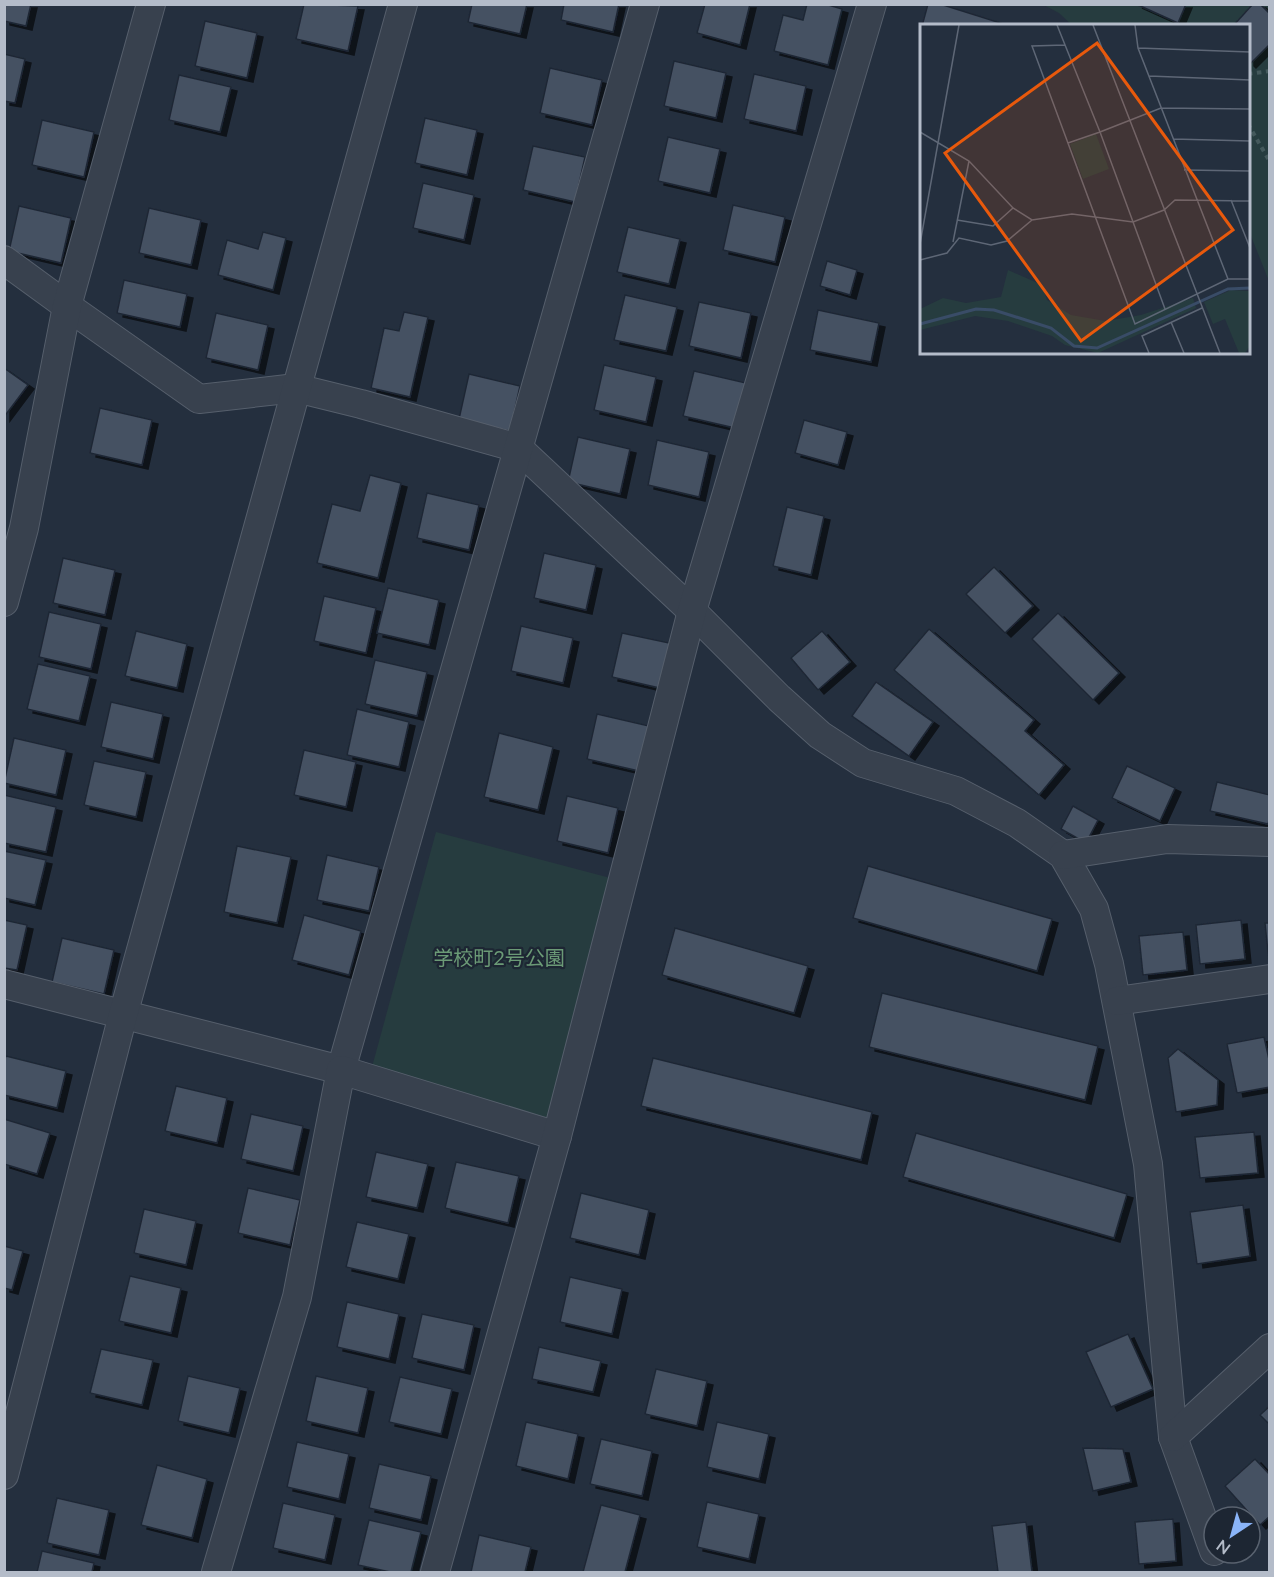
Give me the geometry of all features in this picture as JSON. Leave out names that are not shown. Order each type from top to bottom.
[{"type":"street","points":[[4,602],[14,521],[68,306],[151,4]]},
{"type":"street","points":[[4,1475],[123,1015],[403,4]]},
{"type":"street","points":[[216,1572],[297,1297],[341,1070],[645,4]]},
{"type":"street","points":[[435,1572],[557,1136],[692,611],[872,4]]},
{"type":"street","points":[[4,260],[199,399],[296,388],[518,448],[820,735],[863,763],[956,791],[1017,823],[1063,855],[1094,909],[1117,1001],[1148,1164],[1173,1437],[1202,1518]]},
{"type":"street","points":[[1063,855],[1167,839],[1269,842]]},
{"type":"street","points":[[1117,1001],[1269,979]]},
{"type":"street","points":[[4,984],[341,1070],[557,1136]]},
{"type":"street","points":[[1173,1437],[1269,1348]]},
{"type":"path","points":[[1250,74],[1269,71]]},
{"type":"path","points":[[1250,128],[1269,162]]},
{"type":"green space","points":[[1044,5],[1269,5],[1269,281],[1250,234],[1250,24],[1071,24],[1059,13]]},
{"type":"green space","name":"学校町2号公園","points":[[436,832],[618,880],[550,1126],[369,1078]]},
{"type":"building","points":[[4,4],[31,4],[26,26],[4,21]]},
{"type":"building","points":[[304,4],[358,6],[348,51],[296,39]]},
{"type":"building","points":[[472,4],[527,4],[520,34],[468,22]]},
{"type":"building","points":[[564,4],[619,4],[613,32],[561,20]]},
{"type":"building","points":[[705,4],[750,4],[740,45],[697,33]]},
{"type":"building","points":[[807,4],[825,4],[842,9],[828,65],[774,51],[783,15],[803,20]]},
{"type":"building","points":[[928,4],[940,4],[1004,24],[923,24]]},
{"type":"building","points":[[1136,4],[1186,4],[1178,23]]},
{"type":"building","points":[[1253,4],[1260,4],[1270,14],[1270,44],[1250,64],[1250,24],[1235,24]]},
{"type":"building","points":[[205,21],[257,33],[247,78],[195,66]]},
{"type":"building","points":[[4,54],[25,59],[15,103],[4,101]]},
{"type":"building","points":[[674,61],[726,73],[716,118],[664,106]]},
{"type":"building","points":[[550,68],[602,80],[592,125],[540,113]]},
{"type":"building","points":[[754,74],[806,86],[796,131],[744,119]]},
{"type":"building","points":[[179,75],[231,87],[220,132],[169,120]]},
{"type":"building","points":[[425,118],[477,130],[467,175],[415,163]]},
{"type":"building","points":[[42,120],[94,132],[84,177],[32,165]]},
{"type":"building","points":[[668,137],[720,149],[710,193],[658,181]]},
{"type":"building","points":[[533,146],[585,157],[575,202],[523,190]]},
{"type":"building","points":[[423,183],[474,195],[464,240],[413,228]]},
{"type":"building","points":[[733,205],[785,217],[775,262],[723,250]]},
{"type":"building","points":[[19,206],[71,218],[61,263],[9,251]]},
{"type":"building","points":[[149,208],[201,220],[191,265],[139,253]]},
{"type":"building","points":[[628,227],[680,239],[669,284],[617,272]]},
{"type":"building","points":[[263,232],[286,238],[273,290],[218,275],[227,240],[258,249]]},
{"type":"building","points":[[827,261],[857,270],[850,295],[820,286]]},
{"type":"building","points":[[124,280],[187,294],[180,327],[117,313]]},
{"type":"building","points":[[625,295],[677,307],[666,351],[614,340]]},
{"type":"building","points":[[699,302],[751,313],[741,358],[689,346]]},
{"type":"building","points":[[818,310],[879,323],[871,362],[810,350]]},
{"type":"building","points":[[404,312],[428,317],[410,397],[371,388],[384,328],[399,331]]},
{"type":"building","points":[[216,313],[268,325],[258,370],[206,358]]},
{"type":"building","points":[[604,365],[656,377],[646,422],[594,410]]},
{"type":"building","points":[[4,368],[28,385],[4,417]]},
{"type":"building","points":[[694,371],[746,383],[735,428],[683,416]]},
{"type":"building","points":[[469,374],[520,386],[510,431],[459,419]]},
{"type":"building","points":[[100,408],[152,420],[142,465],[90,453]]},
{"type":"building","points":[[804,420],[847,432],[838,465],[795,453]]},
{"type":"building","points":[[578,437],[630,449],[620,494],[568,482]]},
{"type":"building","points":[[657,440],[709,452],[699,497],[648,485]]},
{"type":"building","points":[[370,475],[401,483],[378,578],[317,563],[332,504],[360,511]]},
{"type":"building","points":[[427,493],[479,505],[469,550],[417,538]]},
{"type":"building","points":[[787,507],[824,516],[811,575],[773,566]]},
{"type":"building","points":[[544,553],[596,565],[586,610],[534,598]]},
{"type":"building","points":[[63,558],[115,570],[105,615],[53,603]]},
{"type":"building","points":[[994,567],[1033,606],[1005,633],[966,594]]},
{"type":"building","points":[[388,588],[439,600],[429,645],[377,633]]},
{"type":"building","points":[[324,596],[376,608],[366,653],[314,641]]},
{"type":"building","points":[[49,612],[101,624],[91,669],[39,657]]},
{"type":"building","points":[[1058,613],[1119,673],[1093,700],[1032,639]]},
{"type":"building","points":[[521,626],[573,638],[563,683],[511,671]]},
{"type":"building","points":[[929,629],[1034,720],[1025,731],[1064,765],[1039,795],[894,670]]},
{"type":"building","points":[[136,631],[187,644],[177,688],[125,676]]},
{"type":"building","points":[[822,631],[850,662],[818,690],[791,658]]},
{"type":"building","points":[[622,633],[674,644],[664,689],[612,677]]},
{"type":"building","points":[[375,660],[427,672],[417,716],[365,704]]},
{"type":"building","points":[[38,664],[90,676],[79,721],[27,709]]},
{"type":"building","points":[[876,682],[933,722],[909,756],[852,716]]},
{"type":"building","points":[[111,702],[163,714],[153,759],[101,747]]},
{"type":"building","points":[[357,709],[409,722],[399,767],[347,755]]},
{"type":"building","points":[[597,714],[649,726],[639,771],[587,759]]},
{"type":"building","points":[[499,733],[553,747],[538,810],[484,797]]},
{"type":"building","points":[[14,738],[66,750],[56,795],[4,783]]},
{"type":"building","points":[[304,750],[356,762],[346,807],[294,795]]},
{"type":"building","points":[[94,761],[146,772],[136,817],[84,805]]},
{"type":"building","points":[[1127,766],[1175,788],[1160,821],[1112,798]]},
{"type":"building","points":[[1217,782],[1270,795],[1268,824],[1210,811]]},
{"type":"building","points":[[4,795],[56,807],[46,852],[4,843]]},
{"type":"building","points":[[567,796],[618,808],[608,853],[557,841]]},
{"type":"building","points":[[1073,806],[1098,820],[1086,843],[1061,829]]},
{"type":"building","points":[[237,846],[291,857],[277,923],[224,912]]},
{"type":"building","points":[[4,851],[46,860],[35,905],[4,898]]},
{"type":"building","points":[[327,855],[379,867],[369,911],[317,900]]},
{"type":"building","points":[[868,866],[1052,919],[1037,971],[853,918]]},
{"type":"building","points":[[304,915],[361,931],[349,975],[292,960]]},
{"type":"building","points":[[4,920],[27,925],[17,970],[4,968]]},
{"type":"building","points":[[1241,920],[1245,959],[1200,964],[1196,925]]},
{"type":"building","points":[[1265,923],[1270,923],[1270,962],[1269,962]]},
{"type":"building","points":[[675,928],[808,966],[794,1013],[662,975]]},
{"type":"building","points":[[1183,932],[1187,970],[1143,975],[1139,936]]},
{"type":"building","points":[[62,938],[114,950],[104,994],[52,982]]},
{"type":"building","points":[[882,993],[1098,1046],[1085,1100],[869,1047]]},
{"type":"building","points":[[1264,1037],[1270,1064],[1270,1087],[1237,1093],[1227,1044]]},
{"type":"building","points":[[1178,1049],[1218,1080],[1217,1105],[1176,1112],[1168,1058]]},
{"type":"building","points":[[6,1056],[66,1071],[57,1108],[4,1095]]},
{"type":"building","points":[[653,1058],[872,1112],[861,1160],[641,1106]]},
{"type":"building","points":[[176,1086],[227,1098],[217,1143],[165,1131]]},
{"type":"building","points":[[251,1114],[303,1126],[293,1171],[241,1159]]},
{"type":"building","points":[[4,1119],[50,1133],[37,1174],[4,1164]]},
{"type":"building","points":[[1254,1132],[1258,1173],[1200,1178],[1195,1137]]},
{"type":"building","points":[[916,1133],[1127,1194],[1114,1238],[903,1177]]},
{"type":"building","points":[[376,1152],[428,1164],[417,1208],[366,1197]]},
{"type":"building","points":[[456,1162],[519,1176],[508,1223],[445,1208]]},
{"type":"building","points":[[248,1188],[300,1200],[290,1245],[238,1233]]},
{"type":"building","points":[[581,1193],[649,1210],[639,1255],[570,1238]]},
{"type":"building","points":[[1243,1205],[1250,1256],[1197,1264],[1190,1212]]},
{"type":"building","points":[[144,1209],[196,1221],[186,1265],[134,1253]]},
{"type":"building","points":[[357,1222],[409,1234],[398,1279],[346,1267]]},
{"type":"building","points":[[4,1246],[23,1251],[12,1290],[4,1288]]},
{"type":"building","points":[[130,1276],[181,1288],[171,1333],[119,1321]]},
{"type":"building","points":[[570,1277],[622,1289],[612,1334],[560,1322]]},
{"type":"building","points":[[347,1302],[399,1314],[389,1359],[337,1347]]},
{"type":"building","points":[[422,1314],[474,1325],[464,1370],[412,1358]]},
{"type":"building","points":[[1128,1334],[1153,1389],[1111,1407],[1086,1352]]},
{"type":"building","points":[[539,1347],[601,1361],[593,1392],[532,1379]]},
{"type":"building","points":[[101,1349],[153,1360],[142,1405],[90,1393]]},
{"type":"building","points":[[656,1369],[707,1381],[697,1426],[645,1414]]},
{"type":"building","points":[[188,1376],[240,1388],[229,1433],[178,1421]]},
{"type":"building","points":[[316,1376],[368,1388],[358,1433],[306,1421]]},
{"type":"building","points":[[400,1377],[452,1389],[441,1434],[389,1422]]},
{"type":"building","points":[[1270,1406],[1270,1425],[1260,1415]]},
{"type":"building","points":[[526,1422],[578,1434],[568,1479],[516,1466]]},
{"type":"building","points":[[717,1422],[769,1434],[759,1479],[707,1467]]},
{"type":"building","points":[[601,1439],[652,1451],[642,1496],[590,1484]]},
{"type":"building","points":[[297,1442],[349,1454],[339,1499],[287,1487]]},
{"type":"building","points":[[1083,1448],[1123,1449],[1131,1482],[1093,1491]]},
{"type":"building","points":[[1255,1459],[1270,1475],[1270,1516],[1262,1523],[1262,1505],[1242,1505],[1225,1486]]},
{"type":"building","points":[[379,1464],[431,1476],[421,1520],[369,1508]]},
{"type":"building","points":[[157,1465],[207,1479],[192,1538],[141,1525]]},
{"type":"building","points":[[57,1498],[109,1510],[99,1555],[47,1543]]},
{"type":"building","points":[[707,1502],[759,1514],[749,1559],[697,1547]]},
{"type":"building","points":[[283,1503],[335,1515],[325,1560],[273,1548]]},
{"type":"building","points":[[601,1505],[640,1515],[625,1572],[583,1572]]},
{"type":"building","points":[[1173,1519],[1176,1561],[1139,1564],[1135,1522]]},
{"type":"building","points":[[369,1520],[421,1532],[411,1572],[390,1572],[358,1565]]},
{"type":"building","points":[[1026,1522],[1032,1572],[998,1572],[992,1526]]},
{"type":"building","points":[[479,1535],[531,1547],[525,1572],[471,1572]]},
{"type":"building","points":[[42,1551],[94,1563],[92,1572],[37,1572]]}]
